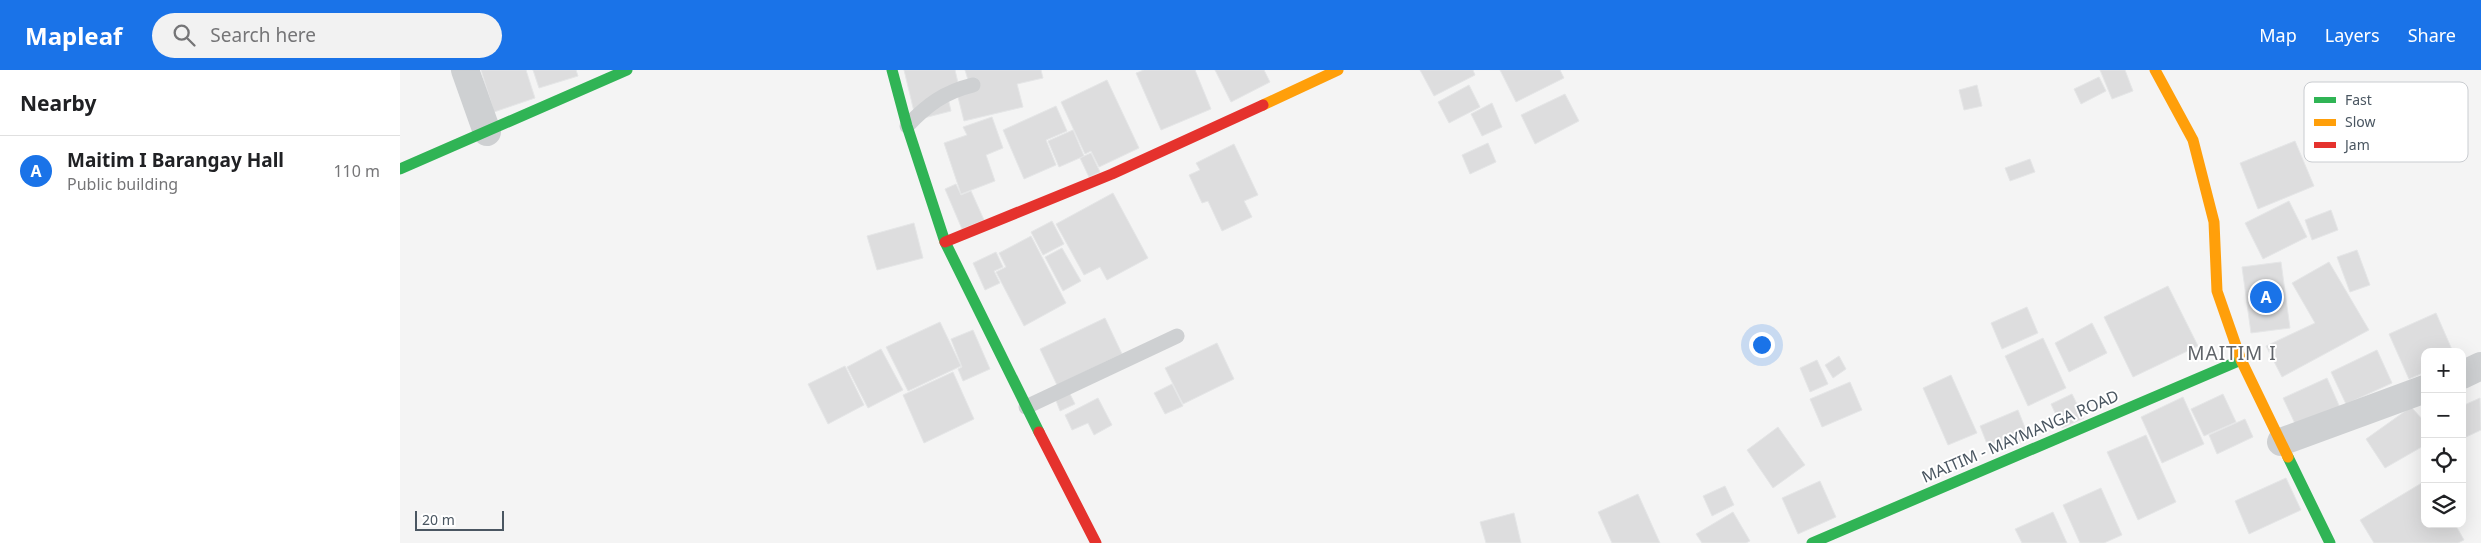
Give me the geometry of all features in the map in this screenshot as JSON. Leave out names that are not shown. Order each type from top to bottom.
[{"type":"street","points":[[465,70],[487,132]]},
{"type":"street","points":[[400,169],[627,70]]},
{"type":"street","points":[[892,70],[907,126],[946,242],[1026,406],[1096,543]]},
{"type":"street","points":[[946,242],[1112,174],[1338,70]]},
{"type":"street","points":[[2155,70],[2193,140],[2214,222],[2217,291],[2241,360],[2330,543]]},
{"type":"street","name":"MAITIM - MAYMANGA ROAD","points":[[1816,542],[2241,360]]},
{"type":"street","points":[[2466,373],[2481,366]]},
{"type":"street","points":[[2281,442],[2421,390]]},
{"type":"lane","points":[[907,126],[949,92],[973,85]]},
{"type":"lane","points":[[1026,406],[1177,336]]},
{"type":"building","points":[[481,70],[526,70],[535,98],[494,112]]},
{"type":"building","points":[[533,70],[576,70],[578,76],[539,88]]},
{"type":"building","points":[[904,70],[955,70],[960,91],[947,94],[951,111],[916,120]]},
{"type":"building","points":[[965,70],[1041,70],[1043,78],[1017,84],[1023,107],[964,121],[957,93],[979,88],[976,78],[968,80]]},
{"type":"building","points":[[1144,70],[1195,70],[1211,109],[1161,130],[1136,73]]},
{"type":"building","points":[[1215,70],[1264,70],[1270,82],[1231,102]]},
{"type":"building","points":[[1420,70],[1473,70],[1475,75],[1434,96]]},
{"type":"building","points":[[1500,70],[1560,70],[1564,78],[1516,102]]},
{"type":"building","points":[[2100,70],[2125,70],[2133,91],[2112,99]]},
{"type":"building","points":[[2099,77],[2106,91],[2081,104],[2074,89]]},
{"type":"building","points":[[1107,80],[1139,148],[1099,167],[1091,151],[1085,154],[1061,102]]},
{"type":"building","points":[[1469,85],[1480,107],[1449,123],[1438,102]]},
{"type":"building","points":[[1977,85],[1982,106],[1964,110],[1959,90]]},
{"type":"building","points":[[1565,94],[1579,121],[1535,144],[1521,115]]},
{"type":"building","points":[[1492,103],[1502,127],[1482,136],[1471,114]]},
{"type":"building","points":[[1056,106],[1067,131],[1046,140],[1056,165],[1024,179],[1003,130]]},
{"type":"building","points":[[992,117],[1003,148],[986,155],[995,181],[961,194],[944,143],[967,135],[963,127]]},
{"type":"building","points":[[1073,130],[1084,156],[1059,167],[1048,141]]},
{"type":"building","points":[[2295,141],[2314,186],[2258,209],[2240,163]]},
{"type":"building","points":[[1488,143],[1496,162],[1470,174],[1462,155]]},
{"type":"building","points":[[1234,144],[1258,195],[1244,201],[1252,217],[1222,231],[1208,201],[1202,203],[1189,175],[1200,170],[1196,163]]},
{"type":"building","points":[[1091,153],[1100,172],[1089,177],[1080,158]]},
{"type":"building","points":[[2030,159],[2035,172],[2010,181],[2005,168]]},
{"type":"building","points":[[956,184],[961,195],[971,191],[984,220],[962,229],[945,189]]},
{"type":"building","points":[[1113,193],[1148,258],[1107,280],[1100,267],[1084,275],[1056,224]]},
{"type":"building","points":[[2289,201],[2307,237],[2263,259],[2245,223]]},
{"type":"building","points":[[2331,210],[2338,230],[2312,240],[2305,220]]},
{"type":"building","points":[[1052,221],[1064,244],[1043,255],[1031,232]]},
{"type":"building","points":[[914,223],[923,258],[877,270],[867,236]]},
{"type":"building","points":[[1031,236],[1066,303],[1024,326],[996,272],[1006,267],[999,253]]},
{"type":"building","points":[[1062,248],[1081,281],[1063,291],[1045,257]]},
{"type":"building","points":[[2357,250],[2370,285],[2350,292],[2337,257]]},
{"type":"building","points":[[996,252],[1003,267],[994,271],[1000,283],[985,290],[973,263]]},
{"type":"building","points":[[2281,262],[2290,328],[2251,333],[2242,267]]},
{"type":"building","points":[[2329,262],[2369,330],[2282,377],[2266,346],[2315,323],[2292,283]]},
{"type":"building","points":[[2168,286],[2198,346],[2133,377],[2104,317]]},
{"type":"building","points":[[2027,307],[2038,333],[2002,349],[1991,323]]},
{"type":"building","points":[[2436,313],[2451,348],[2421,348],[2421,374],[2409,379],[2389,334]]},
{"type":"building","points":[[1105,318],[1122,354],[1057,385],[1040,349]]},
{"type":"building","points":[[940,322],[961,366],[908,391],[886,347]]},
{"type":"building","points":[[2092,323],[2107,353],[2069,372],[2055,343]]},
{"type":"building","points":[[973,330],[990,369],[963,381],[958,369],[962,367],[951,339]]},
{"type":"building","points":[[2043,338],[2066,388],[2028,406],[2005,356]]},
{"type":"building","points":[[1217,343],[1234,379],[1183,404],[1165,368]]},
{"type":"building","points":[[881,349],[903,390],[868,408],[847,367]]},
{"type":"building","points":[[2377,350],[2392,383],[2346,404],[2331,372]]},
{"type":"building","points":[[1839,356],[1846,369],[1833,378],[1825,365]]},
{"type":"building","points":[[1817,360],[1828,384],[1810,392],[1800,368]]},
{"type":"building","points":[[845,366],[864,405],[828,424],[808,384]]},
{"type":"building","points":[[953,372],[974,419],[924,443],[903,395]]},
{"type":"building","points":[[1951,375],[1977,433],[1948,445],[1923,388]]},
{"type":"building","points":[[2327,378],[2341,410],[2298,430],[2283,398]]},
{"type":"building","points":[[1850,382],[1862,410],[1822,427],[1810,399]]},
{"type":"building","points":[[1172,384],[1183,406],[1165,414],[1154,393]]},
{"type":"building","points":[[1069,392],[1075,404],[1060,411],[1055,398]]},
{"type":"building","points":[[2072,394],[2084,418],[2062,428],[2051,404]]},
{"type":"building","points":[[2223,394],[2236,422],[2204,436],[2191,409]]},
{"type":"building","points":[[2183,397],[2204,444],[2162,463],[2141,417]]},
{"type":"building","points":[[1098,398],[1112,425],[1094,435],[1088,423],[1072,430],[1065,415]]},
{"type":"building","points":[[2480,398],[2481,430],[2466,437],[2466,404]]},
{"type":"building","points":[[2411,407],[2421,418],[2421,447],[2385,468],[2366,439]]},
{"type":"building","points":[[2018,410],[2029,438],[1991,454],[1980,426]]},
{"type":"building","points":[[2245,419],[2253,437],[2217,454],[2209,435]]},
{"type":"building","points":[[1778,427],[1805,465],[1773,488],[1747,450]]},
{"type":"building","points":[[2146,435],[2176,502],[2138,520],[2107,452]]},
{"type":"building","points":[[2286,478],[2301,510],[2249,534],[2235,501]]},
{"type":"building","points":[[1820,481],[1836,517],[1798,534],[1782,498]]},
{"type":"building","points":[[2421,483],[2421,528],[2457,528],[2464,540],[2458,543],[2374,543],[2360,520]]},
{"type":"building","points":[[1725,486],[1734,505],[1712,516],[1703,496]]},
{"type":"building","points":[[2101,488],[2122,535],[2104,543],[2080,543],[2063,505]]},
{"type":"building","points":[[1638,494],[1660,543],[1612,543],[1598,512]]},
{"type":"building","points":[[1733,512],[1750,541],[1746,543],[1702,543],[1696,534]]},
{"type":"building","points":[[2053,512],[2067,543],[2022,543],[2015,529]]},
{"type":"building","points":[[1514,513],[1521,543],[1486,543],[1480,522]]},
{"type":"traffic: fast","points":[[400,169],[627,70]]},
{"type":"traffic: fast","points":[[892,70],[907,126],[945,242],[1039,432]]},
{"type":"traffic: fast","points":[[1812,543],[2241,360]]},
{"type":"traffic: fast","points":[[2288,457],[2330,543]]},
{"type":"traffic: slow","points":[[1263,105],[1338,70]]},
{"type":"traffic: slow","points":[[2155,70],[2193,140],[2214,222],[2217,291],[2241,360],[2288,457]]},
{"type":"traffic: jam","points":[[945,242],[1112,174],[1263,105]]},
{"type":"traffic: jam","points":[[1039,432],[1096,543]]},
{"type":"place","name":"Maitim I Barangay Hall","points":[[2266,297]]},
{"type":"district","name":"MAITIM I","points":[[2232,353]]}]
